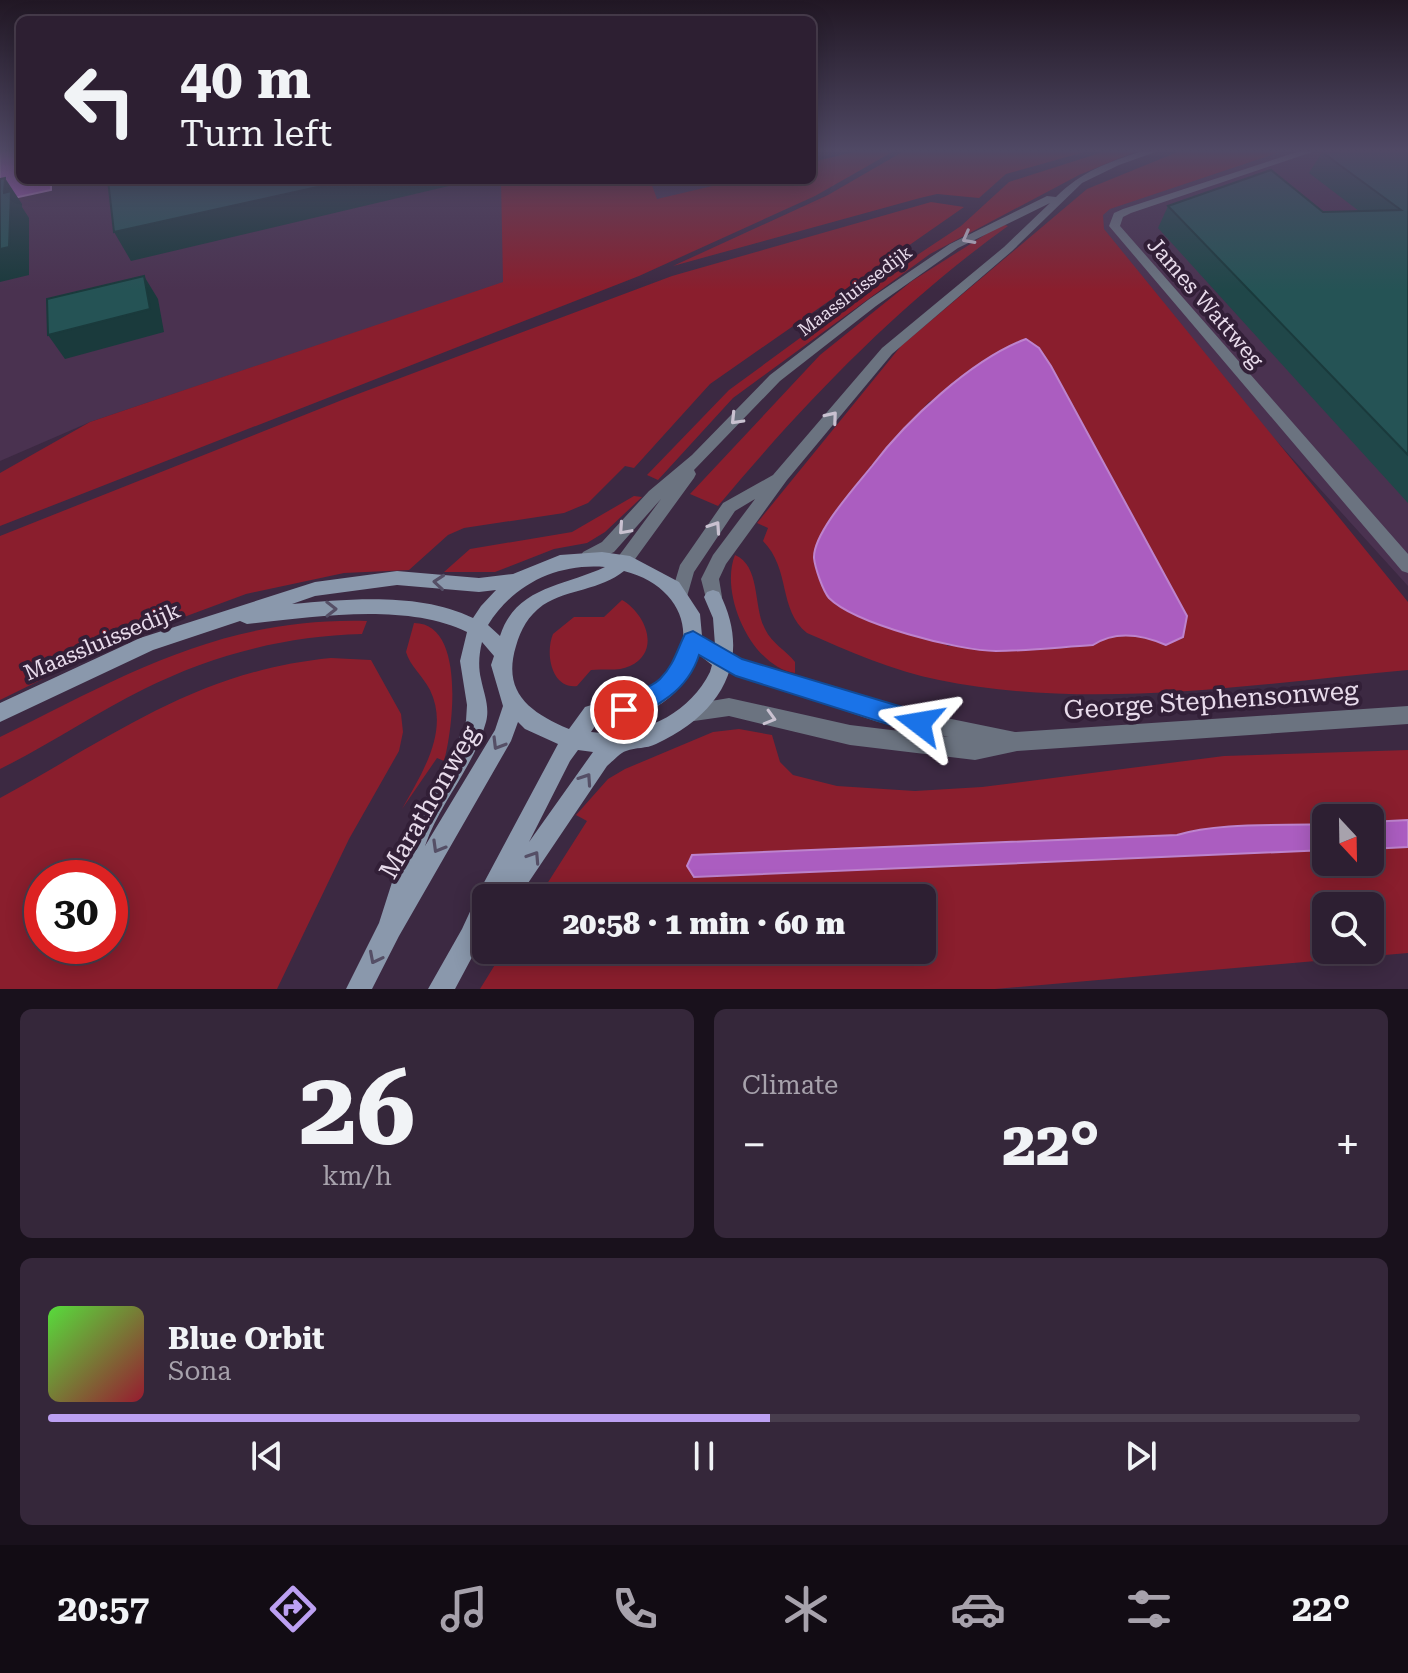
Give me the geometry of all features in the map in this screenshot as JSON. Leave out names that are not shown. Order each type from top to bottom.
[{"type":"main road","points":[[496,884],[573,740],[592,714],[640,705],[666,688],[685,665],[693,640],[690,615],[680,595],[649,570],[624,561],[589,557],[543,566],[516,581],[493,602],[478,626],[496,639],[502,652],[502,678],[513,706],[531,722],[573,740],[615,746],[649,739],[694,712],[710,693],[724,662],[726,634],[713,597]]},
{"type":"main road","points":[[502,652],[520,616],[540,598],[566,585],[607,576],[624,561]]},
{"type":"main road","name":"Maassluissedijk","points":[[0,713],[147,644],[328,587],[397,578],[479,585],[516,581]]},
{"type":"main road","name":"Maassluissedijk","points":[[225,618],[321,609],[381,608],[463,620],[478,626]]},
{"type":"main road","name":"Marathonweg","points":[[390,927],[419,833],[470,737],[477,704],[469,659],[478,626]]},
{"type":"main road","points":[[693,640],[724,662]]},
{"type":"main road","name":"Marathonweg","points":[[359,989],[390,927],[504,734],[513,706]]},
{"type":"main road","points":[[514,884],[600,759],[615,746]]},
{"type":"main road","points":[[441,989],[472,938]]},
{"type":"street","name":"Maassluissedijk","points":[[589,557],[608,547],[655,495],[697,459],[775,378],[872,303],[971,236],[1055,197]]},
{"type":"street","name":"Maassluissedijk","points":[[713,597],[713,569],[781,476],[887,351],[1008,249],[1060,197]]},
{"type":"street","name":"James Wattweg","points":[[1169,197],[1118,215],[1114,226],[1408,566]]},
{"type":"street","name":"Maassluissedijk","points":[[624,561],[670,501],[697,459]]},
{"type":"street","name":"Maassluissedijk","points":[[680,595],[686,570],[729,507],[781,476]]},
{"type":"street","name":"George Stephensonweg","points":[[724,662],[878,713],[1017,741]]},
{"type":"street","name":"George Stephensonweg","points":[[694,712],[729,707],[850,735],[975,750],[1017,741],[1408,715]]},
{"type":"shaded area","points":[[20,197],[759,197],[90,422],[0,461],[0,201]]},
{"type":"shaded area","points":[[501,197],[812,197],[639,276],[0,526],[0,473],[90,422],[503,282]]},
{"type":"shaded area","points":[[823,197],[924,197],[920,198],[673,266]]},
{"type":"shaded area","points":[[992,197],[1037,197],[930,254],[733,398],[658,480],[647,475],[729,390],[878,281],[961,226]]},
{"type":"shaded area","points":[[1077,197],[1145,197],[1110,209],[1103,215],[1104,229],[1408,602],[1408,670],[1173,692],[1055,693],[997,689],[922,676],[888,666],[807,633],[792,613],[778,564],[763,541],[768,528],[757,523],[901,346]],"holes":[[[1040,348],[1187,616],[1167,645],[1142,635],[948,646],[820,539],[880,455],[929,402]]]},
{"type":"shaded area","points":[[1124,197],[1408,197],[1408,586],[1088,233],[1100,205]]},
{"type":"shaded area","points":[[931,202],[964,207],[710,384],[634,468],[625,466],[588,503],[564,513],[464,528],[448,535],[409,570],[344,573],[246,594],[122,640],[0,700],[0,536],[342,400],[672,276]]},
{"type":"shaded area","points":[[1002,224],[1008,226],[929,288],[854,357],[785,429],[718,506],[690,494],[820,355],[912,281]]},
{"type":"shaded area","points":[[1026,339],[1039,348],[1051,366],[1187,616],[1183,637],[1166,645],[1139,637],[1120,636],[1093,645],[979,650],[884,626],[842,608],[824,590],[814,558],[816,548],[820,536],[846,497],[921,411],[984,361]]},
{"type":"shaded area","points":[[634,496],[642,497],[605,532],[587,543],[554,549],[495,572],[444,572],[470,549],[572,532]]},
{"type":"shaded area","points":[[735,555],[743,560],[753,577],[765,629],[795,662],[795,673],[779,668],[765,658],[743,626],[732,589],[731,571]]},
{"type":"shaded area","points":[[622,600],[637,614],[647,632],[648,642],[640,659],[620,669],[591,670],[577,686],[561,682],[550,660],[553,634],[574,617],[604,617]]},
{"type":"shaded area","points":[[367,621],[362,634],[277,643],[196,666],[126,698],[0,769],[0,737],[176,654],[266,629],[315,622]]},
{"type":"shaded area","points":[[414,623],[431,628],[442,640],[449,658],[452,703],[444,761],[437,758],[402,809],[431,751],[437,721],[430,690],[406,652]]},
{"type":"shaded area","points":[[331,658],[371,660],[401,714],[403,732],[399,751],[349,839],[277,989],[0,989],[0,798],[158,710],[239,677],[283,665]]},
{"type":"shaded area","points":[[739,729],[772,735],[780,762],[793,775],[837,786],[915,791],[982,787],[1224,756],[1408,750],[1408,820],[1384,821],[1384,804],[1312,804],[1312,824],[1230,826],[1177,835],[693,855],[687,866],[694,877],[1312,851],[1312,876],[1384,876],[1384,848],[1408,847],[1408,953],[1384,955],[1384,892],[1312,892],[1312,961],[995,989],[480,989],[495,964],[936,964],[936,884],[547,884],[587,821],[576,815],[608,779],[713,732]]},
{"type":"shaded area","points":[[1408,820],[1408,847],[1384,848],[1384,821]]},
{"type":"shaded area","points":[[1312,824],[1312,851],[694,877],[687,866],[692,855],[1177,835],[1230,826]]},
{"type":"building","points":[[0,197],[11,197],[9,247],[0,249]]},
{"type":"building","points":[[110,197],[271,197],[114,232]]},
{"type":"building","points":[[1193,197],[1305,197],[1323,212],[1401,210],[1384,197],[1408,197],[1408,455],[1168,206]]},
{"type":"building","points":[[144,276],[150,309],[48,335],[47,299]]},
{"type":"route","points":[[624,710],[654,698],[677,677],[685,665],[693,640],[724,662],[878,713],[919,723]]}]
